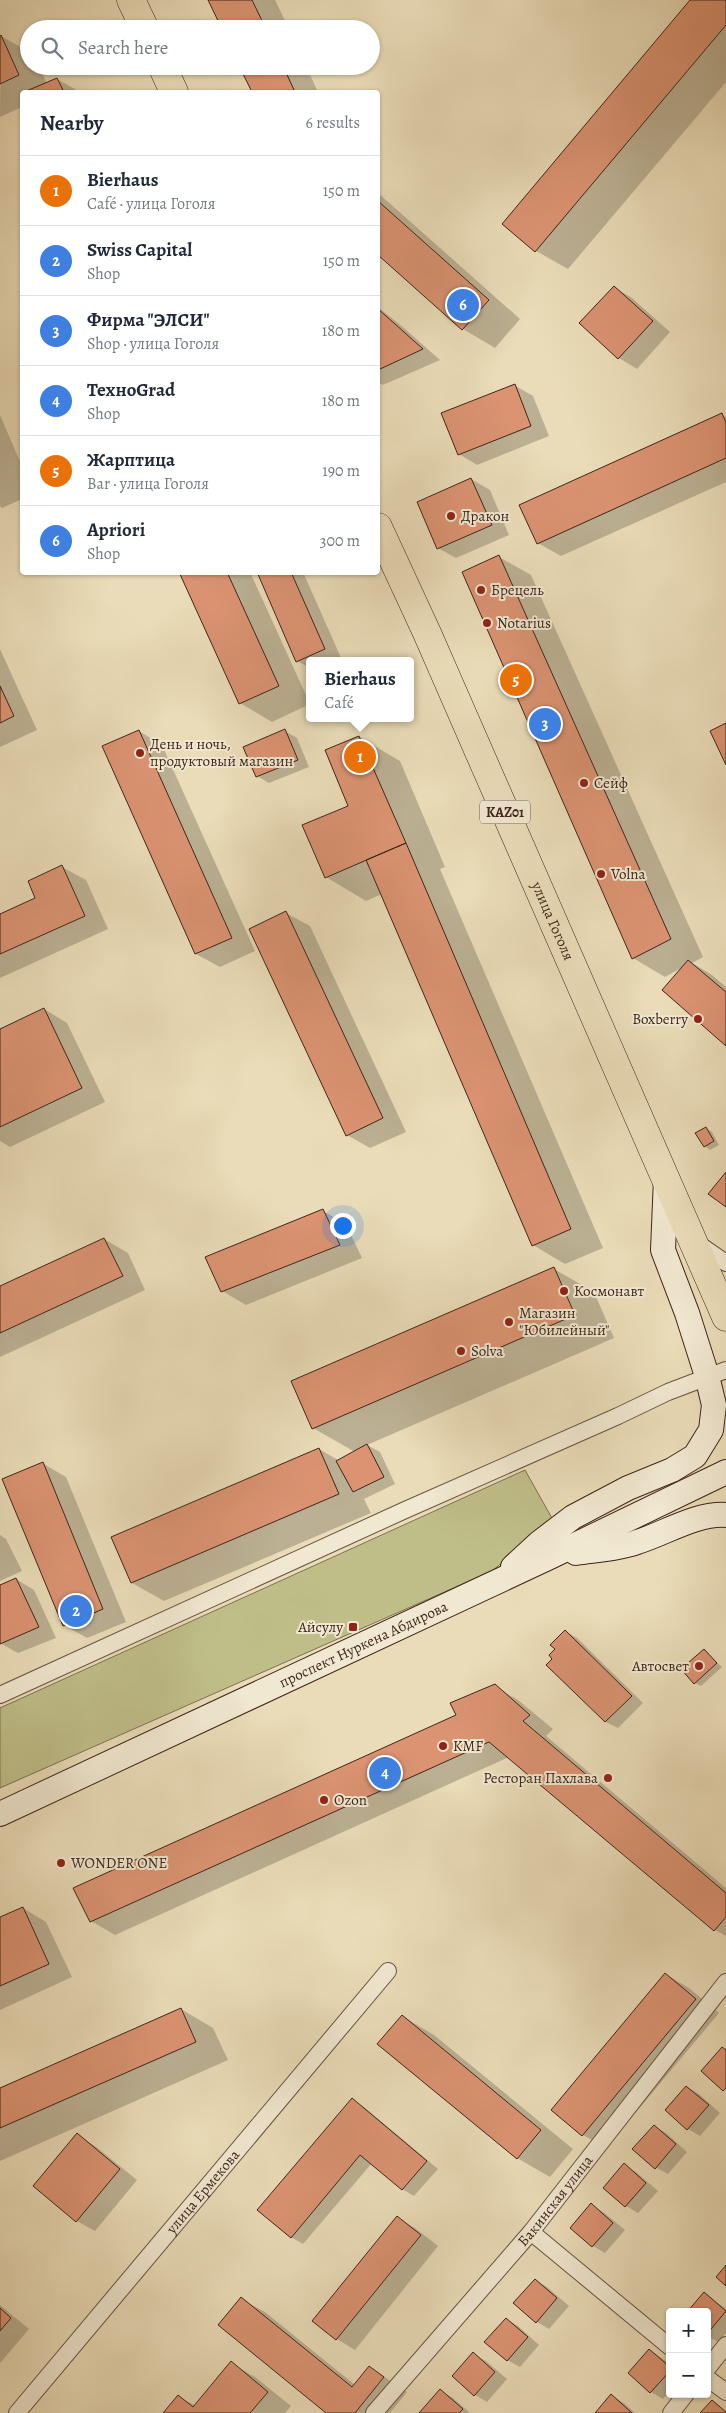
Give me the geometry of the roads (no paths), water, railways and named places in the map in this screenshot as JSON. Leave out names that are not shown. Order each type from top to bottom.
[{"type":"highway","points":[[131,0],[140,20]]},
{"type":"highway","points":[[166,75],[173,90]]},
{"type":"highway","name":"улица Гоголя","points":[[380,531],[427,633],[726,1317]]},
{"type":"main road","points":[[497,1582],[539,1543],[573,1517],[628,1488],[672,1470],[695,1456],[711,1430],[716,1373],[687,1312],[663,1250],[666,1177]]},
{"type":"main road","name":"проспект Нуркена Абдирова","points":[[0,1814],[497,1582],[726,1472]]},
{"type":"main road","points":[[550,1557],[636,1543],[683,1524],[716,1514],[726,1514]]},
{"type":"street","points":[[694,1242],[726,1263]]},
{"type":"street","points":[[0,1695],[403,1511],[716,1373]]},
{"type":"street","name":"улица Ермекова","points":[[17,2413],[388,1971]]},
{"type":"street","name":"Бакинская улица","points":[[374,2413],[531,2232],[726,1982]]},
{"type":"street","points":[[531,2232],[666,2344]]},
{"type":"street","points":[[711,2364],[726,2345]]},
{"type":"street","points":[[711,2381],[726,2392]]},
{"type":"street","points":[[671,2413],[683,2398]]},
{"type":"place","name":"Apriori","points":[[463,305]]},
{"type":"place","name":"Дракон","points":[[451,516]]},
{"type":"place","name":"Брецель","points":[[481,590]]},
{"type":"place","name":"Notarius","points":[[487,623]]},
{"type":"place","name":"Жарптица","points":[[516,680]]},
{"type":"place","name":"Фирма \"ЭЛСИ\"","points":[[545,724]]},
{"type":"place","name":"День и ночь, продуктовый магазин","points":[[140,753]]},
{"type":"place","name":"Bierhaus","points":[[360,757]]},
{"type":"place","name":"Сейф","points":[[584,783]]},
{"type":"place","name":"Volna","points":[[601,874]]},
{"type":"place","name":"Boxberry","points":[[698,1019]]},
{"type":"place","name":"Космонавт","points":[[564,1291]]},
{"type":"place","name":"Магазин \"Юбилейный\"","points":[[509,1322]]},
{"type":"place","name":"Solva","points":[[461,1351]]},
{"type":"place","name":"Swiss Capital","points":[[76,1611]]},
{"type":"place","name":"Айсулу","points":[[353,1627]]},
{"type":"place","name":"Автосвет","points":[[699,1666]]},
{"type":"place","name":"KMF","points":[[443,1746]]},
{"type":"place","name":"ТехноGrad","points":[[385,1773]]},
{"type":"place","name":"Ресторан Пахлава","points":[[608,1778]]},
{"type":"place","name":"Ozon","points":[[324,1800]]},
{"type":"place","name":"WONDER ONE","points":[[61,1863]]}]
